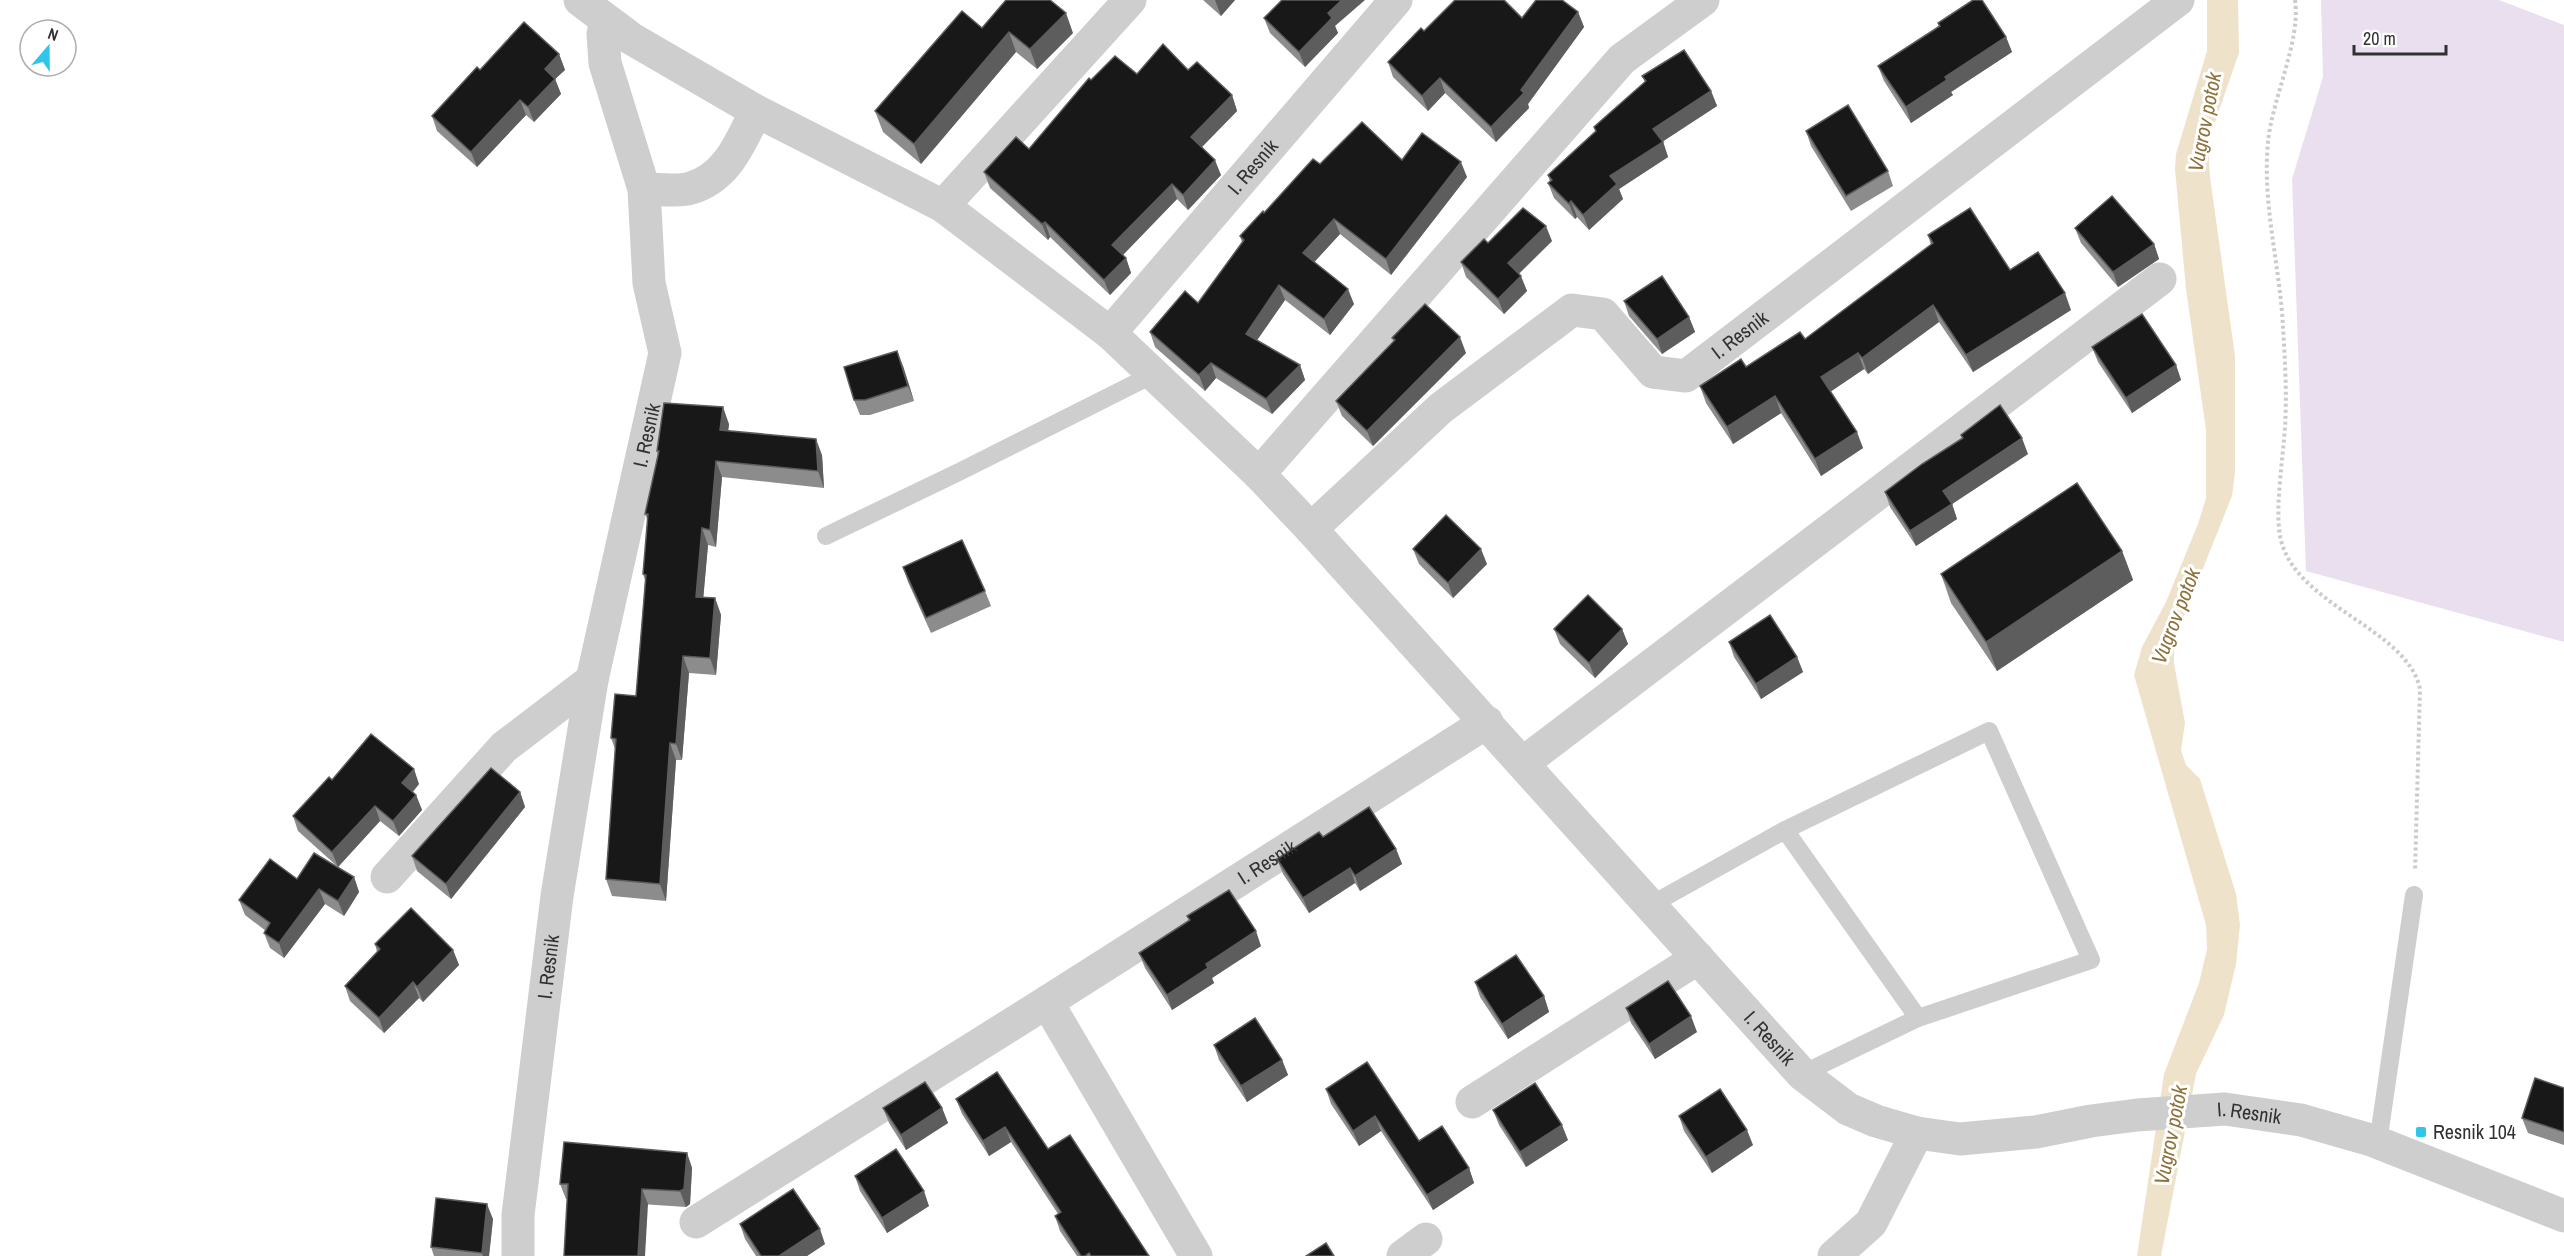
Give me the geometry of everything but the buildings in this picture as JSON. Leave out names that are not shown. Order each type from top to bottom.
[{"type":"street","points":[[943,206],[1130,0]]},
{"type":"street","name":"I. Resnik","points":[[1110,333],[1396,0]]},
{"type":"street","points":[[1258,474],[1622,59],[1703,0]]},
{"type":"street","name":"I. Resnik","points":[[1311,529],[1441,408],[1572,310],[1603,314],[1653,372],[1686,376],[2178,0]]},
{"type":"street","name":"I. Resnik","points":[[590,7],[632,39],[756,111],[943,206],[1110,333],[1258,474],[1311,529],[1803,1074],[1848,1108],[1876,1121],[1917,1133],[1960,1139],[2036,1132],[2091,1120],[2138,1114],[2225,1109],[2301,1120],[2378,1143],[2564,1216]]},
{"type":"street","name":"I. Resnik","points":[[518,1256],[518,1215],[557,896],[592,680],[665,352],[649,283],[644,189],[605,63],[603,34],[590,7]]},
{"type":"street","points":[[644,189],[690,189],[711,179],[731,160],[756,111]]},
{"type":"street","points":[[1523,763],[2160,279]]},
{"type":"street","points":[[387,877],[504,747],[592,680]]},
{"type":"street","name":"I. Resnik","points":[[696,1222],[1487,722]]},
{"type":"street","points":[[1472,1102],[1698,958]]},
{"type":"street","points":[[1047,1002],[1196,1256]]},
{"type":"street","points":[[1834,1256],[1871,1223],[1917,1133]]},
{"type":"lane","points":[[826,536],[1154,374]]},
{"type":"lane","points":[[1649,906],[1785,830],[1989,731],[2091,960],[1918,1018],[1803,1074]]},
{"type":"lane","points":[[1785,830],[1918,1018]]},
{"type":"lane","points":[[2378,1143],[2414,895]]},
{"type":"path","points":[[2295,0],[2292,43],[2275,103],[2268,141],[2267,174],[2283,326],[2286,420],[2280,536],[2290,561],[2308,584],[2403,656],[2417,675],[2420,689],[2414,895]]},
{"type":"shaded area","points":[[2321,0],[2499,0],[2564,25],[2564,642],[2306,571],[2292,179],[2323,77]]},
{"type":"water","name":"Vugrov potok","points":[[2207,0],[2238,0],[2239,53],[2208,142],[2210,177],[2235,356],[2235,472],[2232,496],[2174,641],[2174,663],[2185,723],[2181,750],[2186,765],[2200,779],[2236,894],[2240,925],[2236,964],[2224,1015],[2196,1074],[2161,1256],[2137,1256],[2164,1074],[2199,983],[2207,949],[2206,925],[2134,675],[2142,647],[2166,602],[2198,524],[2206,498],[2206,430],[2186,289],[2175,169],[2176,154],[2207,51]]},
{"type":"place","name":"Resnik 104","points":[[2421,1132]]}]
